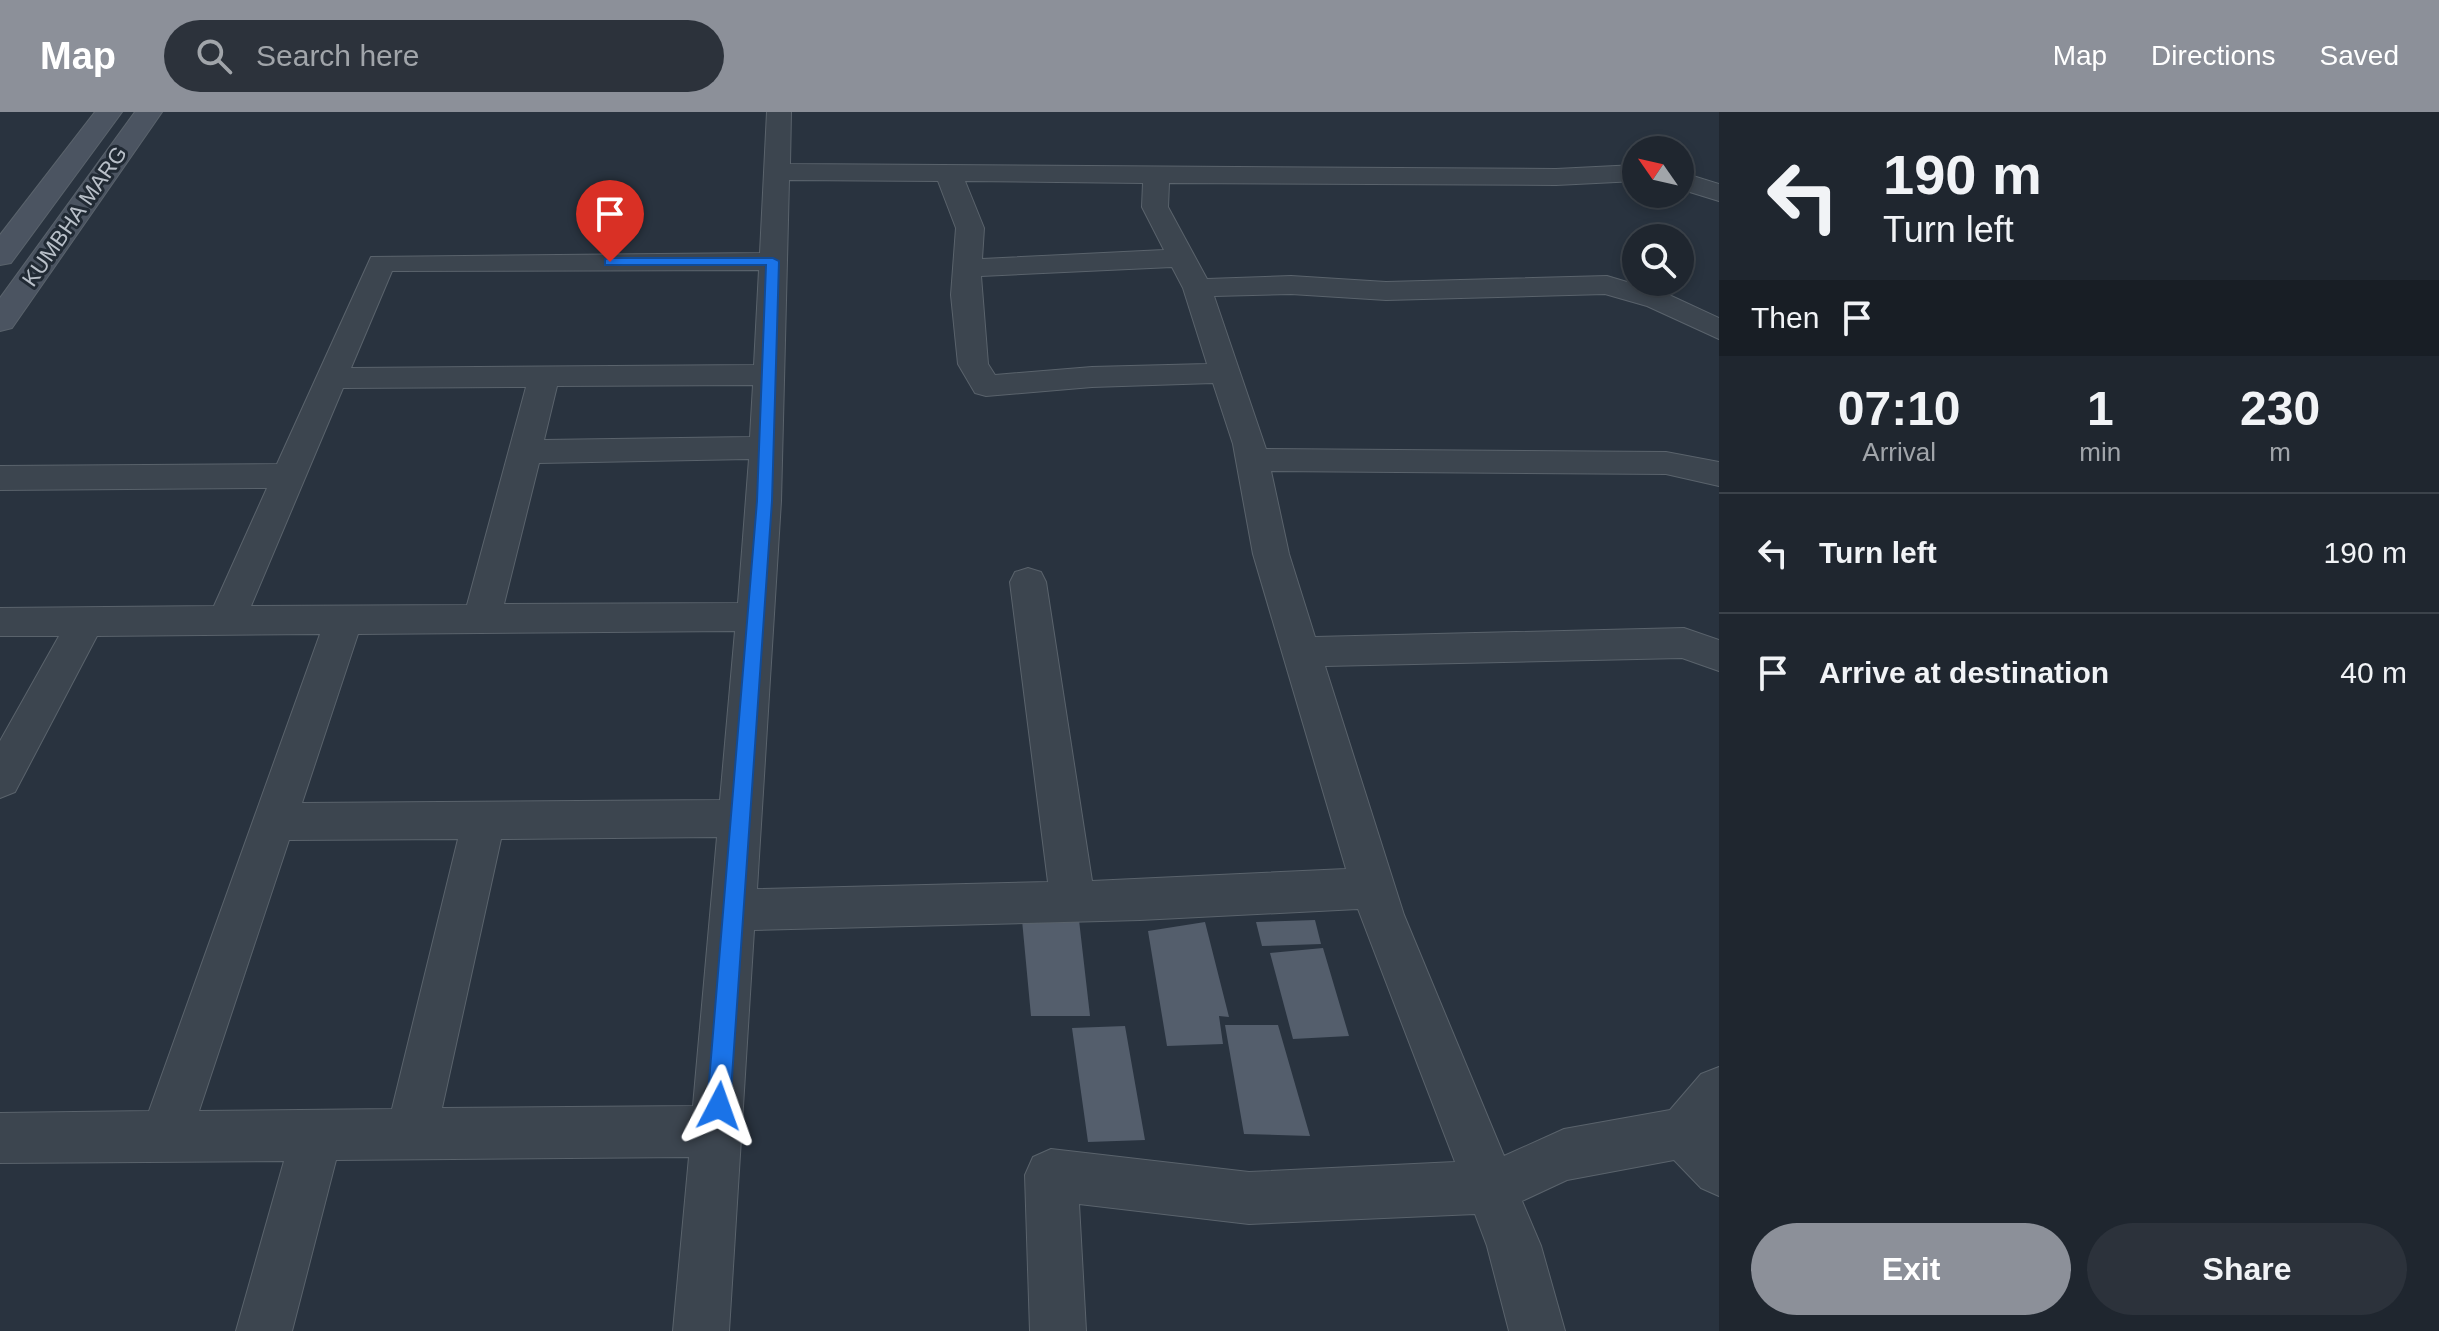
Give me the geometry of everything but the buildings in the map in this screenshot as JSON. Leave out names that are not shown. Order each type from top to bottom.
[{"type":"street","name":"KUMBHA MARG","points":[[0,256],[109,112]]},
{"type":"street","name":"KUMBHA MARG","points":[[0,321],[149,112]]},
{"type":"street","points":[[701,1331],[766,448],[779,112]]},
{"type":"street","points":[[776,172],[1556,177],[1622,174]]},
{"type":"street","points":[[949,175],[970,228],[966,295],[973,364],[986,386],[1092,377],[1225,373]]},
{"type":"street","points":[[1156,175],[1155,207],[1189,273],[1225,373],[1252,460],[1271,554],[1373,888],[1514,1246],[1537,1331]]},
{"type":"street","points":[[1694,185],[1719,193]]},
{"type":"street","points":[[226,621],[381,263],[773,261]]},
{"type":"street","points":[[967,268],[1189,273],[1291,285],[1386,291],[1607,285],[1657,300],[1719,330]]},
{"type":"street","points":[[332,378],[769,375]]},
{"type":"street","points":[[482,619],[544,377]]},
{"type":"street","points":[[525,452],[766,448]]},
{"type":"street","points":[[1252,460],[1666,463],[1719,474]]},
{"type":"street","points":[[0,478],[289,476]]},
{"type":"street","points":[[1028,582],[1073,901]]},
{"type":"street","points":[[0,622],[755,617]]},
{"type":"street","points":[[165,1137],[344,620]]},
{"type":"street","points":[[0,780],[86,622]]},
{"type":"street","points":[[1301,652],[1684,643],[1719,656]]},
{"type":"street","points":[[274,822],[740,818]]},
{"type":"street","points":[[411,1134],[484,820]]},
{"type":"street","points":[[733,910],[1073,901],[1373,888]]},
{"type":"street","points":[[1058,1331],[1051,1175],[1249,1198],[1393,1189],[1491,1188],[1564,1155],[1683,1133],[1719,1092]]},
{"type":"street","points":[[0,1138],[717,1131]]},
{"type":"street","points":[[1683,1133],[1719,1170]]},
{"type":"street","points":[[264,1331],[317,1135]]},
{"type":"route","points":[[610,262],[773,261],[764,501],[719,1106]]}]
